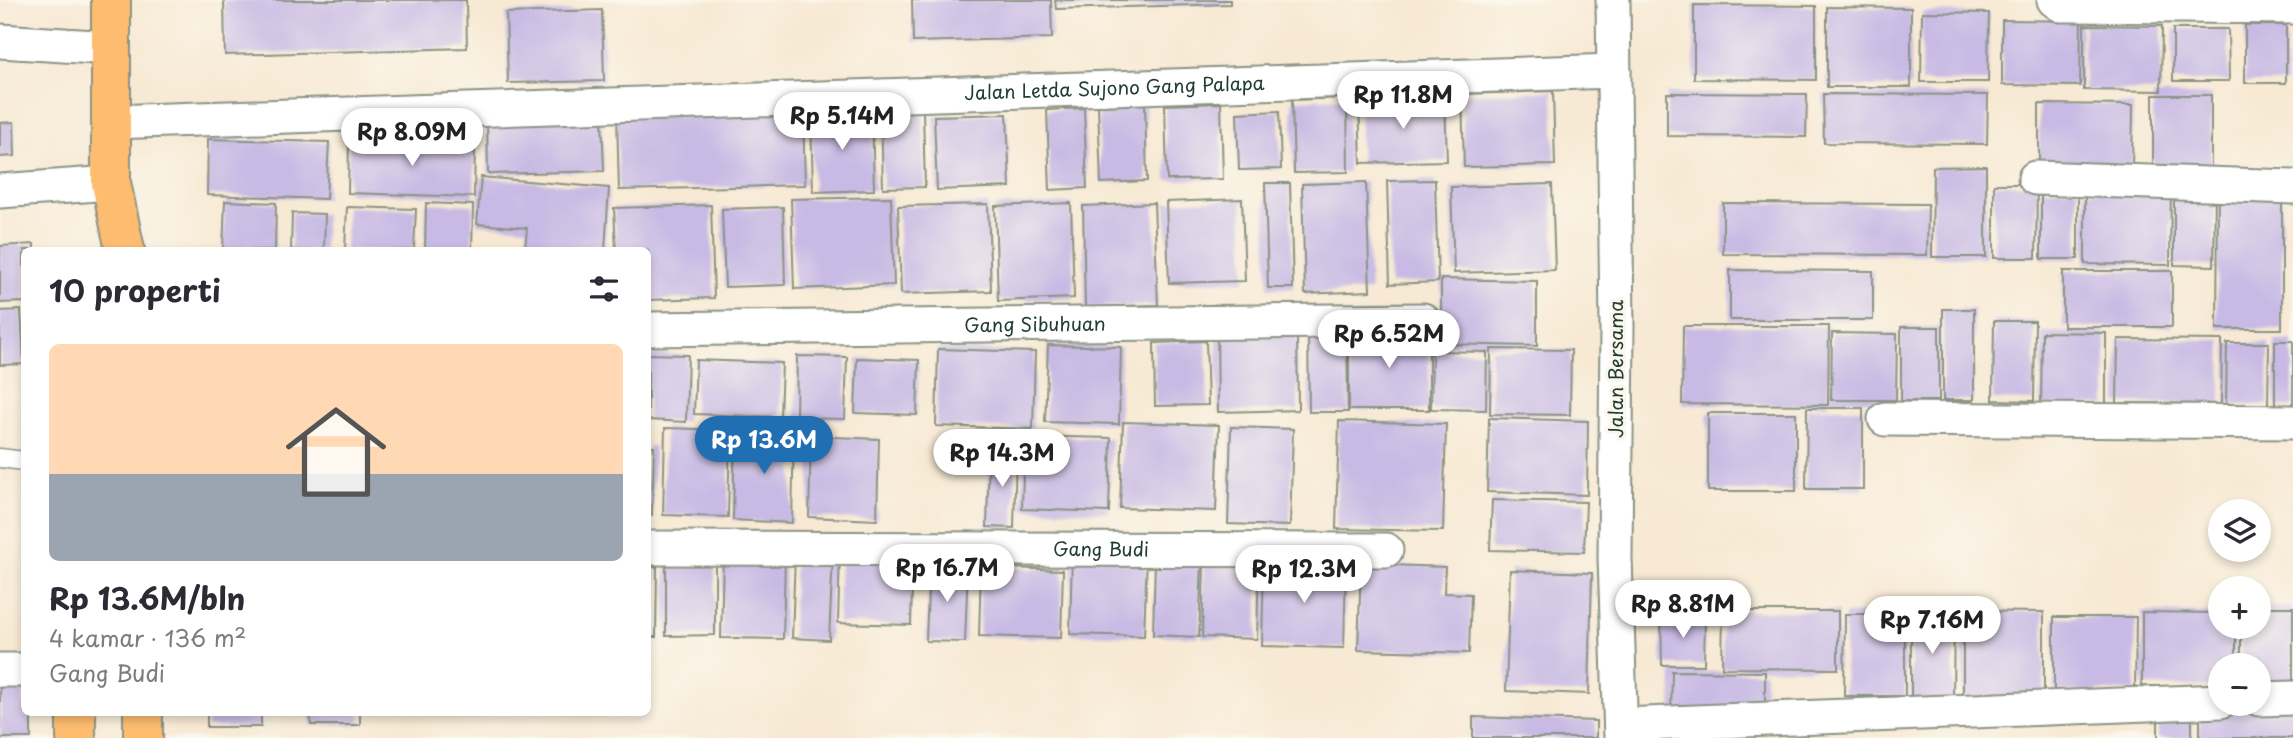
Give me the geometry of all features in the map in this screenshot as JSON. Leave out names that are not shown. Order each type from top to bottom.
[{"type":"highway","points":[[111,0],[111,183],[124,247]]},
{"type":"highway","points":[[97,247],[111,183]]},
{"type":"highway","points":[[76,716],[76,738]]},
{"type":"highway","points":[[143,716],[143,738]]},
{"type":"street","name":"Jalan Bersama","points":[[1613,0],[1617,326],[1615,558],[1621,732]]},
{"type":"street","points":[[2054,0],[2061,5],[2293,7]]},
{"type":"street","points":[[0,41],[111,48]]},
{"type":"street","name":"Jalan Letda Sujono Gang Palapa","points":[[111,122],[1614,71]]},
{"type":"street","points":[[2035,178],[2293,187]]},
{"type":"street","points":[[0,191],[111,183]]},
{"type":"street","name":"Gang Sibuhuan","points":[[651,329],[1423,320]]},
{"type":"street","points":[[1885,419],[2293,422]]},
{"type":"street","name":"Gang Budi","points":[[651,548],[1386,550]]},
{"type":"street","points":[[0,670],[21,670]]},
{"type":"street","points":[[2271,699],[2293,698]]},
{"type":"street","points":[[1621,732],[2208,702]]},
{"type":"lane","points":[[0,458],[21,461]]},
{"type":"building","points":[[224,0],[466,0],[467,48],[225,55]]},
{"type":"building","points":[[912,0],[1051,0],[1052,38],[913,42]]},
{"type":"building","points":[[1055,0],[1230,0],[1230,4],[1056,9]]},
{"type":"building","points":[[1694,5],[1816,6],[1816,80],[1694,79]]},
{"type":"building","points":[[1827,7],[1911,8],[1911,87],[1827,87]]},
{"type":"building","points":[[602,10],[604,81],[508,83],[506,13]]},
{"type":"building","points":[[1922,12],[1989,13],[1988,82],[1921,82]]},
{"type":"building","points":[[2002,20],[2081,21],[2080,86],[2002,85]]},
{"type":"building","points":[[2084,25],[2162,26],[2161,91],[2084,90]]},
{"type":"building","points":[[2245,25],[2286,25],[2286,83],[2245,83]]},
{"type":"building","points":[[2173,29],[2228,29],[2229,81],[2173,81]]},
{"type":"building","points":[[1553,91],[1555,165],[1464,167],[1462,94]]},
{"type":"building","points":[[1667,93],[1807,94],[1806,137],[1667,136]]},
{"type":"building","points":[[1823,94],[1988,95],[1987,144],[1824,143]]},
{"type":"building","points":[[2153,95],[2211,95],[2211,168],[2153,167]]},
{"type":"building","points":[[1347,98],[1348,172],[1294,173],[1292,100]]},
{"type":"building","points":[[1445,98],[1447,161],[1361,163],[1359,100]]},
{"type":"building","points":[[1221,103],[1223,179],[1167,180],[1165,105]]},
{"type":"building","points":[[1145,104],[1147,181],[1101,183],[1098,106]]},
{"type":"building","points":[[2039,104],[2133,105],[2132,171],[2039,171]]},
{"type":"building","points":[[1084,108],[1087,188],[1050,190],[1047,110]]},
{"type":"building","points":[[803,111],[805,185],[619,190],[617,117]]},
{"type":"building","points":[[923,111],[925,187],[883,188],[881,112]]},
{"type":"building","points":[[1279,111],[1281,169],[1239,170],[1237,113]]},
{"type":"building","points":[[872,112],[874,190],[813,192],[811,114]]},
{"type":"building","points":[[1007,114],[1010,187],[937,190],[934,116]]},
{"type":"building","points":[[602,118],[604,171],[488,174],[487,121]]},
{"type":"building","points":[[14,122],[15,156],[0,157],[0,123]]},
{"type":"building","points":[[208,139],[329,142],[326,199],[207,195]]},
{"type":"building","points":[[349,140],[475,144],[474,197],[348,193]]},
{"type":"building","points":[[1986,166],[1986,257],[1932,257],[1933,167]]},
{"type":"building","points":[[481,177],[609,188],[605,247],[525,247],[527,228],[477,224]]},
{"type":"building","points":[[1435,180],[1438,282],[1390,284],[1387,181]]},
{"type":"building","points":[[1366,182],[1370,291],[1305,294],[1302,184]]},
{"type":"building","points":[[1265,183],[1290,183],[1293,288],[1268,288]]},
{"type":"building","points":[[1552,184],[1555,270],[1454,273],[1451,187]]},
{"type":"building","points":[[1994,184],[2037,184],[2036,258],[1994,258]]},
{"type":"building","points":[[2041,189],[2078,189],[2078,259],[2041,259]]},
{"type":"building","points":[[2085,191],[2171,192],[2170,265],[2085,264]]},
{"type":"building","points":[[2174,192],[2215,193],[2214,266],[2174,265]]},
{"type":"building","points":[[2218,192],[2282,192],[2282,329],[2217,329]]},
{"type":"building","points":[[891,197],[894,285],[794,289],[791,199]]},
{"type":"building","points":[[1242,199],[1245,281],[1169,283],[1166,202]]},
{"type":"building","points":[[225,201],[276,203],[275,247],[223,247]]},
{"type":"building","points":[[426,203],[473,205],[472,247],[425,247]]},
{"type":"building","points":[[1071,203],[1074,298],[998,301],[995,206]]},
{"type":"building","points":[[1154,203],[1158,305],[1085,307],[1083,206]]},
{"type":"building","points":[[1723,203],[1928,204],[1927,255],[1723,254]]},
{"type":"building","points":[[988,204],[991,291],[901,294],[898,206]]},
{"type":"building","points":[[711,205],[714,298],[651,300],[651,247],[616,247],[614,208]]},
{"type":"building","points":[[347,207],[416,209],[414,247],[345,247]]},
{"type":"building","points":[[783,207],[785,285],[725,287],[722,209]]},
{"type":"building","points":[[292,213],[325,214],[324,247],[291,247]]},
{"type":"building","points":[[34,244],[34,247],[21,247],[21,302],[0,303],[0,246]]},
{"type":"building","points":[[1730,270],[1873,271],[1873,320],[1730,320]]},
{"type":"building","points":[[2063,271],[2172,271],[2172,327],[2063,327]]},
{"type":"building","points":[[1441,279],[1537,281],[1537,346],[1441,344]]},
{"type":"building","points":[[1943,309],[1974,309],[1974,400],[1943,400]]},
{"type":"building","points":[[21,310],[21,364],[0,365],[0,311]]},
{"type":"building","points":[[1994,321],[2035,321],[2034,401],[1993,400]]},
{"type":"building","points":[[1683,326],[1829,326],[1828,405],[1682,404]]},
{"type":"building","points":[[1901,327],[1939,327],[1939,401],[1901,401]]},
{"type":"building","points":[[1308,329],[1347,329],[1348,412],[1309,412]]},
{"type":"building","points":[[1349,331],[1429,331],[1429,410],[1349,410]]},
{"type":"building","points":[[1297,332],[1298,410],[1218,412],[1217,333]]},
{"type":"building","points":[[2042,332],[2106,333],[2106,405],[2041,405]]},
{"type":"building","points":[[1832,333],[1897,334],[1896,400],[1831,400]]},
{"type":"building","points":[[2118,339],[2222,340],[2221,404],[2117,403]]},
{"type":"building","points":[[1206,341],[1208,405],[1155,406],[1154,343]]},
{"type":"building","points":[[2275,341],[2293,341],[2293,407],[2275,406]]},
{"type":"building","points":[[2227,343],[2269,343],[2268,405],[2226,405]]},
{"type":"building","points":[[1048,345],[1121,347],[1119,424],[1045,422]]},
{"type":"building","points":[[938,349],[1035,352],[1033,429],[936,426]]},
{"type":"building","points":[[1491,349],[1571,350],[1570,415],[1490,414]]},
{"type":"building","points":[[1432,351],[1487,352],[1486,410],[1431,409]]},
{"type":"building","points":[[651,354],[688,355],[686,422],[651,420]]},
{"type":"building","points":[[797,356],[847,357],[845,419],[796,418]]},
{"type":"building","points":[[857,358],[919,360],[917,415],[855,413]]},
{"type":"building","points":[[696,360],[782,363],[780,417],[694,414]]},
{"type":"building","points":[[1807,408],[1863,408],[1863,489],[1806,489]]},
{"type":"building","points":[[1708,413],[1796,413],[1796,491],[1708,491]]},
{"type":"building","points":[[1489,418],[1588,421],[1587,495],[1487,492]]},
{"type":"building","points":[[1339,421],[1446,424],[1443,531],[1336,529]]},
{"type":"building","points":[[1123,422],[1219,425],[1216,511],[1120,508]]},
{"type":"building","points":[[1231,427],[1293,429],[1290,526],[1228,524]]},
{"type":"building","points":[[665,428],[730,430],[728,517],[663,515]]},
{"type":"building","points":[[735,429],[794,430],[792,523],[733,520]]},
{"type":"building","points":[[811,436],[879,439],[877,520],[809,517]]},
{"type":"building","points":[[1024,436],[1111,438],[1109,512],[1022,509]]},
{"type":"building","points":[[651,446],[654,446],[652,515]]},
{"type":"building","points":[[989,450],[1016,450],[1014,528],[987,527]]},
{"type":"building","points":[[1492,500],[1586,502],[1584,552],[1490,550]]},
{"type":"building","points":[[840,550],[913,552],[911,625],[838,623]]},
{"type":"building","points":[[795,554],[833,555],[829,640],[792,638]]},
{"type":"building","points":[[1072,554],[1147,556],[1144,636],[1070,634]]},
{"type":"building","points":[[723,555],[785,556],[783,639],[721,638]]},
{"type":"building","points":[[666,557],[715,557],[715,635],[666,636]]},
{"type":"building","points":[[1204,559],[1259,561],[1257,639],[1202,637]]},
{"type":"building","points":[[1155,560],[1202,562],[1199,637],[1153,635]]},
{"type":"building","points":[[1264,562],[1346,565],[1344,648],[1262,646]]},
{"type":"building","points":[[1361,564],[1445,567],[1444,593],[1471,594],[1469,653],[1358,650]]},
{"type":"building","points":[[929,565],[968,566],[965,642],[926,641]]},
{"type":"building","points":[[651,567],[657,567],[656,637],[651,637]]},
{"type":"building","points":[[981,567],[1063,570],[1061,638],[979,636]]},
{"type":"building","points":[[1510,570],[1592,573],[1589,694],[1506,691]]},
{"type":"building","points":[[2271,607],[2293,607],[2293,685],[2271,685],[2271,653],[2241,653],[2241,639],[2271,639]]},
{"type":"building","points":[[1723,611],[1838,611],[1838,669],[1722,668]]},
{"type":"building","points":[[1963,611],[2044,612],[2044,703],[1963,702]]},
{"type":"building","points":[[1911,612],[1954,612],[1953,701],[1911,700]]},
{"type":"building","points":[[2142,612],[2208,613],[2208,639],[2236,639],[2236,653],[2208,653],[2208,687],[2142,686]]},
{"type":"building","points":[[1845,614],[1905,614],[1905,696],[1844,696]]},
{"type":"building","points":[[1661,616],[1705,616],[1704,665],[1662,665]]},
{"type":"building","points":[[2054,617],[2136,617],[2135,691],[2054,691]]},
{"type":"building","points":[[1672,671],[1765,672],[1765,718],[1671,718]]},
{"type":"building","points":[[0,686],[21,686],[21,716],[31,716],[31,738],[0,738]]},
{"type":"building","points":[[2200,707],[2208,707],[2208,716],[2271,716],[2271,708],[2293,708],[2293,738],[2200,738]]},
{"type":"building","points":[[2158,715],[2192,715],[2192,738],[2158,738]]},
{"type":"building","points":[[207,716],[261,716],[261,727],[207,727]]},
{"type":"building","points":[[310,716],[360,716],[360,725],[311,725]]},
{"type":"building","points":[[1473,717],[1596,721],[1596,738],[1473,738]]}]
